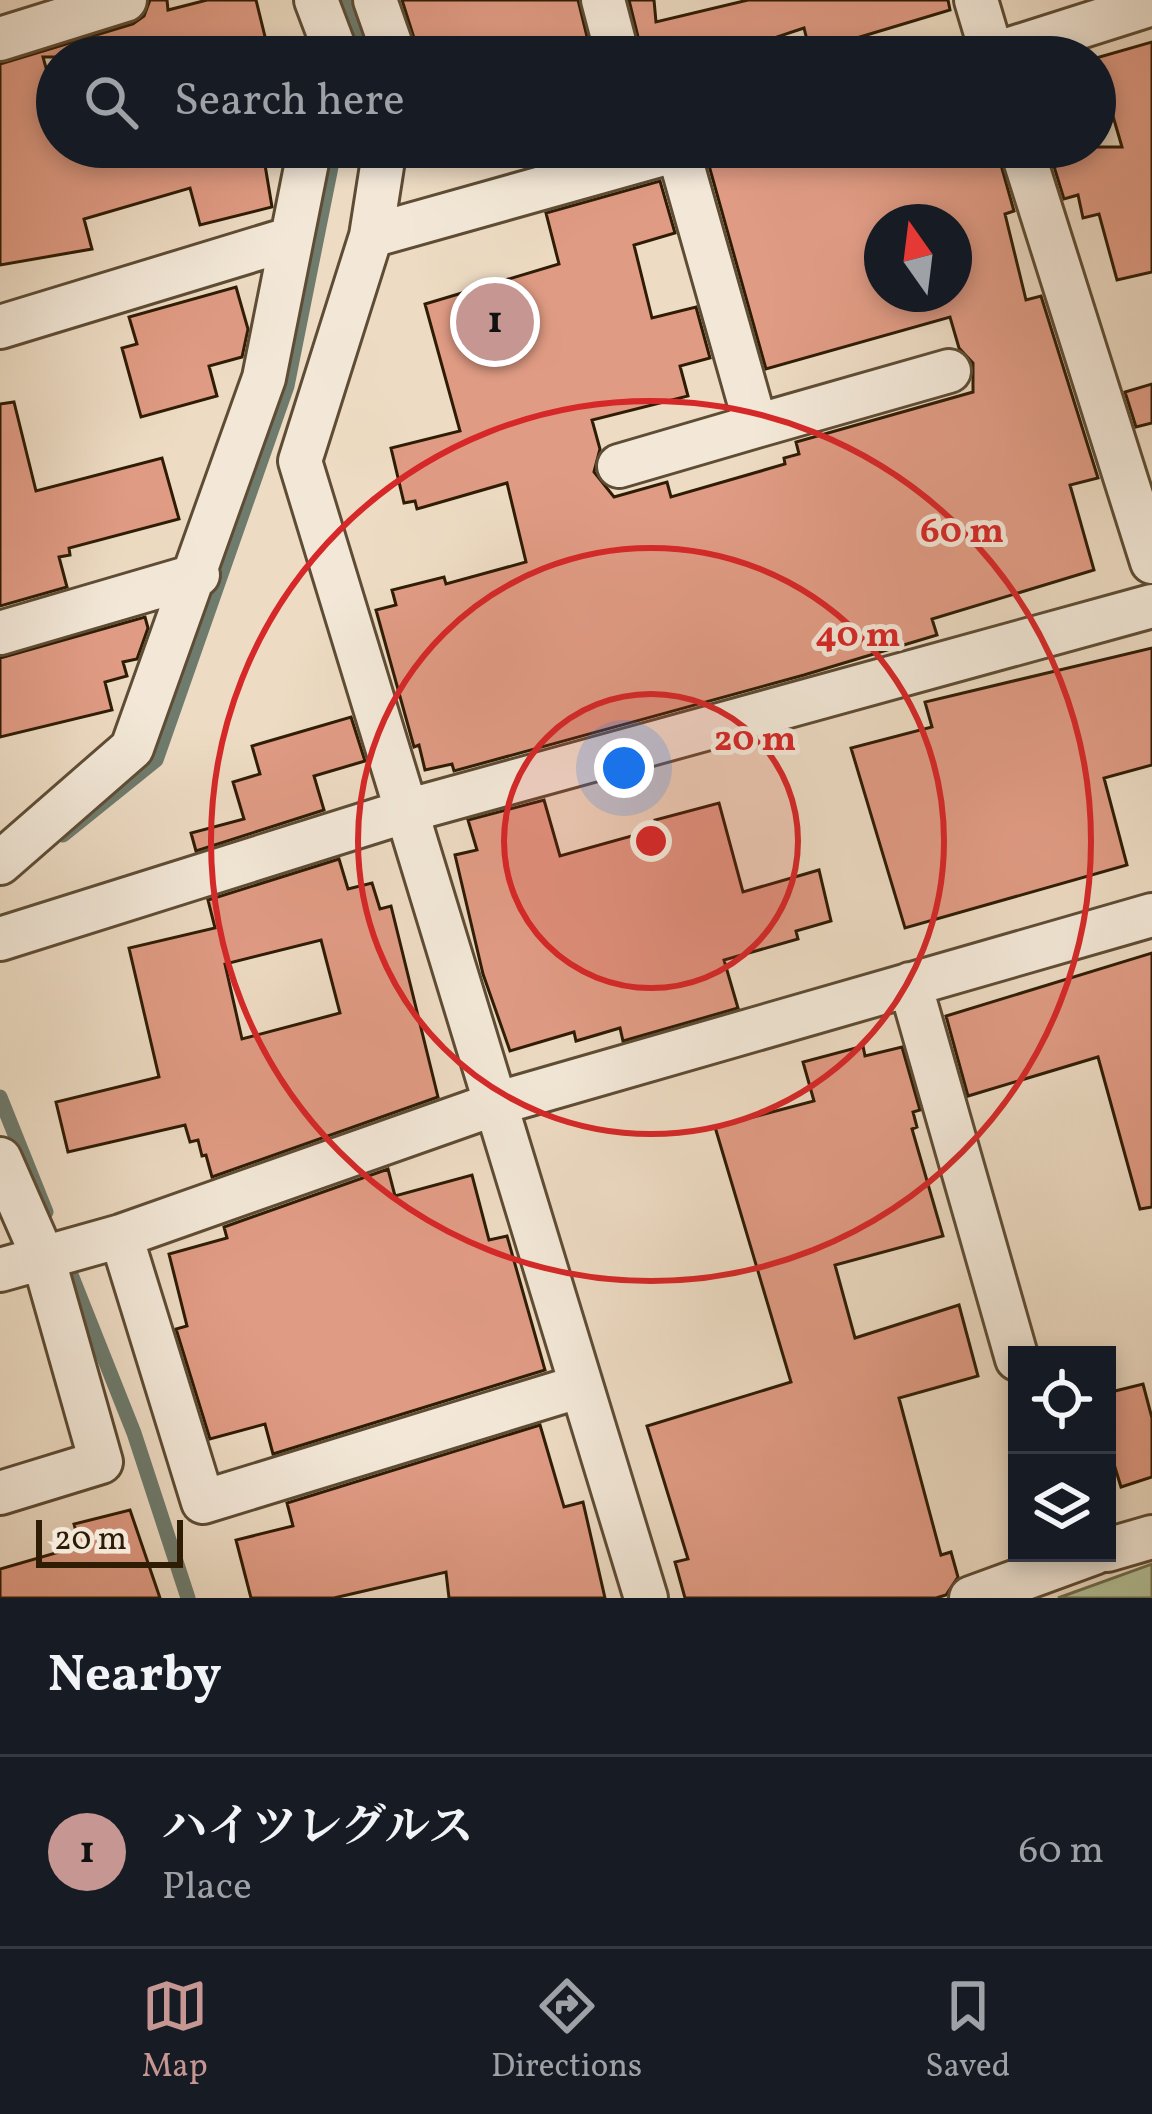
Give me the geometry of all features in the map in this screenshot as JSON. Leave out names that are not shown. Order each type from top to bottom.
[{"type":"street","points":[[0,39],[125,0]]},
{"type":"street","points":[[316,0],[330,36]]},
{"type":"street","points":[[376,0],[388,36]]},
{"type":"street","points":[[603,0],[612,36]]},
{"type":"street","points":[[976,0],[985,36]]},
{"type":"street","points":[[1052,36],[1152,4]]},
{"type":"street","points":[[0,862],[132,748],[198,575],[264,378],[305,168]]},
{"type":"street","points":[[382,168],[371,236],[300,460],[646,1598]]},
{"type":"street","points":[[371,236],[604,168]]},
{"type":"street","points":[[668,168],[756,427]]},
{"type":"street","points":[[1028,168],[1152,562]]},
{"type":"street","points":[[0,327],[289,239]]},
{"type":"street","points":[[619,466],[949,371]]},
{"type":"street","points":[[0,633],[198,575]]},
{"type":"street","points":[[0,939],[410,810],[1152,606]]},
{"type":"street","points":[[0,1270],[122,1236],[495,1104],[1152,915]]},
{"type":"street","points":[[910,984],[1013,1346]]},
{"type":"street","points":[[0,1160],[43,1257],[100,1462],[0,1493]]},
{"type":"street","points":[[122,1236],[203,1502],[581,1386]]},
{"type":"street","points":[[1116,1546],[1152,1537]]},
{"type":"street","points":[[971,1598],[1066,1562]]},
{"type":"green space","points":[[1152,1564],[1152,1598],[1058,1598]]},
{"type":"building","points":[[150,0],[167,0],[168,10],[207,0],[256,0],[265,36],[93,36],[144,16]]},
{"type":"building","points":[[402,0],[578,0],[587,36],[413,36]]},
{"type":"building","points":[[629,0],[654,0],[656,22],[748,0],[948,0],[950,10],[863,36],[806,36],[804,28],[780,36],[638,36]]},
{"type":"building","points":[[1152,42],[1152,272],[1117,280],[1099,214],[1083,218],[1078,195],[1064,199],[1054,168],[1116,168],[1116,147],[1122,147],[1116,126],[1116,52]]},
{"type":"building","points":[[36,53],[36,168],[266,168],[272,207],[200,225],[190,188],[84,219],[92,249],[0,265],[0,64]]},
{"type":"building","points":[[710,168],[1002,168],[1014,211],[1005,214],[1026,300],[1041,296],[1098,478],[1070,485],[1094,570],[932,619],[937,635],[804,675],[454,771],[452,764],[425,770],[419,745],[414,747],[376,610],[396,605],[392,590],[444,577],[446,584],[526,562],[507,483],[417,509],[415,501],[404,503],[391,448],[460,431],[425,304],[559,264],[546,213],[660,181],[675,233],[634,245],[652,318],[696,307],[710,358],[680,366],[688,396],[592,420],[600,449],[594,472],[614,497],[667,482],[671,497],[785,464],[784,458],[799,454],[796,442],[973,392],[973,363],[959,348],[950,317],[766,369]]},
{"type":"building","points":[[236,287],[248,329],[242,357],[209,366],[217,396],[141,417],[122,348],[137,344],[129,317]]},
{"type":"building","points":[[1152,384],[1152,423],[1136,427],[1125,392]]},
{"type":"building","points":[[14,402],[36,491],[162,458],[179,519],[69,548],[70,555],[59,557],[67,587],[0,606],[0,404]]},
{"type":"building","points":[[145,617],[148,628],[137,659],[123,662],[127,676],[105,682],[112,710],[0,737],[0,658]]},
{"type":"building","points":[[1152,648],[1152,765],[1104,778],[1127,865],[905,928],[851,748],[932,727],[925,702]]},
{"type":"building","points":[[351,717],[365,761],[314,776],[324,810],[196,851],[191,833],[244,819],[233,782],[260,774],[252,746]]},
{"type":"building","points":[[544,800],[560,856],[657,829],[655,820],[719,803],[743,892],[819,870],[831,921],[796,931],[798,939],[724,960],[738,1008],[623,1041],[620,1028],[576,1041],[574,1032],[510,1051],[483,974],[455,855],[477,850],[468,820]]},
{"type":"building","points":[[339,859],[348,889],[372,883],[380,909],[391,906],[438,1097],[212,1177],[206,1155],[202,1156],[198,1140],[190,1142],[185,1125],[68,1152],[56,1102],[159,1077],[129,948],[215,928],[208,900]],"holes":[[[321,940],[340,1013],[242,1039],[225,964]]]},
{"type":"building","points":[[1152,953],[1152,1207],[1140,1209],[1098,1057],[968,1096],[946,1016]]},
{"type":"building","points":[[863,1046],[865,1056],[902,1047],[920,1110],[913,1112],[917,1127],[912,1129],[943,1236],[835,1265],[855,1338],[959,1305],[978,1376],[899,1398],[941,1555],[951,1552],[958,1577],[946,1595],[936,1598],[685,1598],[675,1562],[688,1559],[647,1426],[791,1382],[715,1127],[814,1101],[803,1062]]},
{"type":"building","points":[[388,1169],[395,1196],[472,1175],[489,1240],[507,1236],[545,1370],[273,1454],[265,1424],[210,1439],[176,1329],[187,1326],[169,1254],[227,1238],[224,1227]]},
{"type":"building","points":[[1143,1384],[1152,1418],[1152,1477],[1121,1487],[1116,1471],[1116,1391]]},
{"type":"building","points":[[540,1425],[564,1507],[583,1502],[605,1598],[449,1598],[446,1572],[334,1598],[251,1598],[236,1540],[293,1526],[287,1503]]},
{"type":"building","points":[[130,1510],[160,1598],[0,1598],[0,1569],[80,1546],[74,1524]]},
{"type":"waterway","points":[[343,0],[356,36]]},
{"type":"waterway","points":[[63,835],[156,760],[287,386],[331,168]]},
{"type":"waterway","points":[[0,1097],[46,1212]]},
{"type":"waterway","points":[[64,1257],[134,1433],[188,1598]]},
{"type":"place","name":"ハイツレグルス","points":[[495,322]]}]
